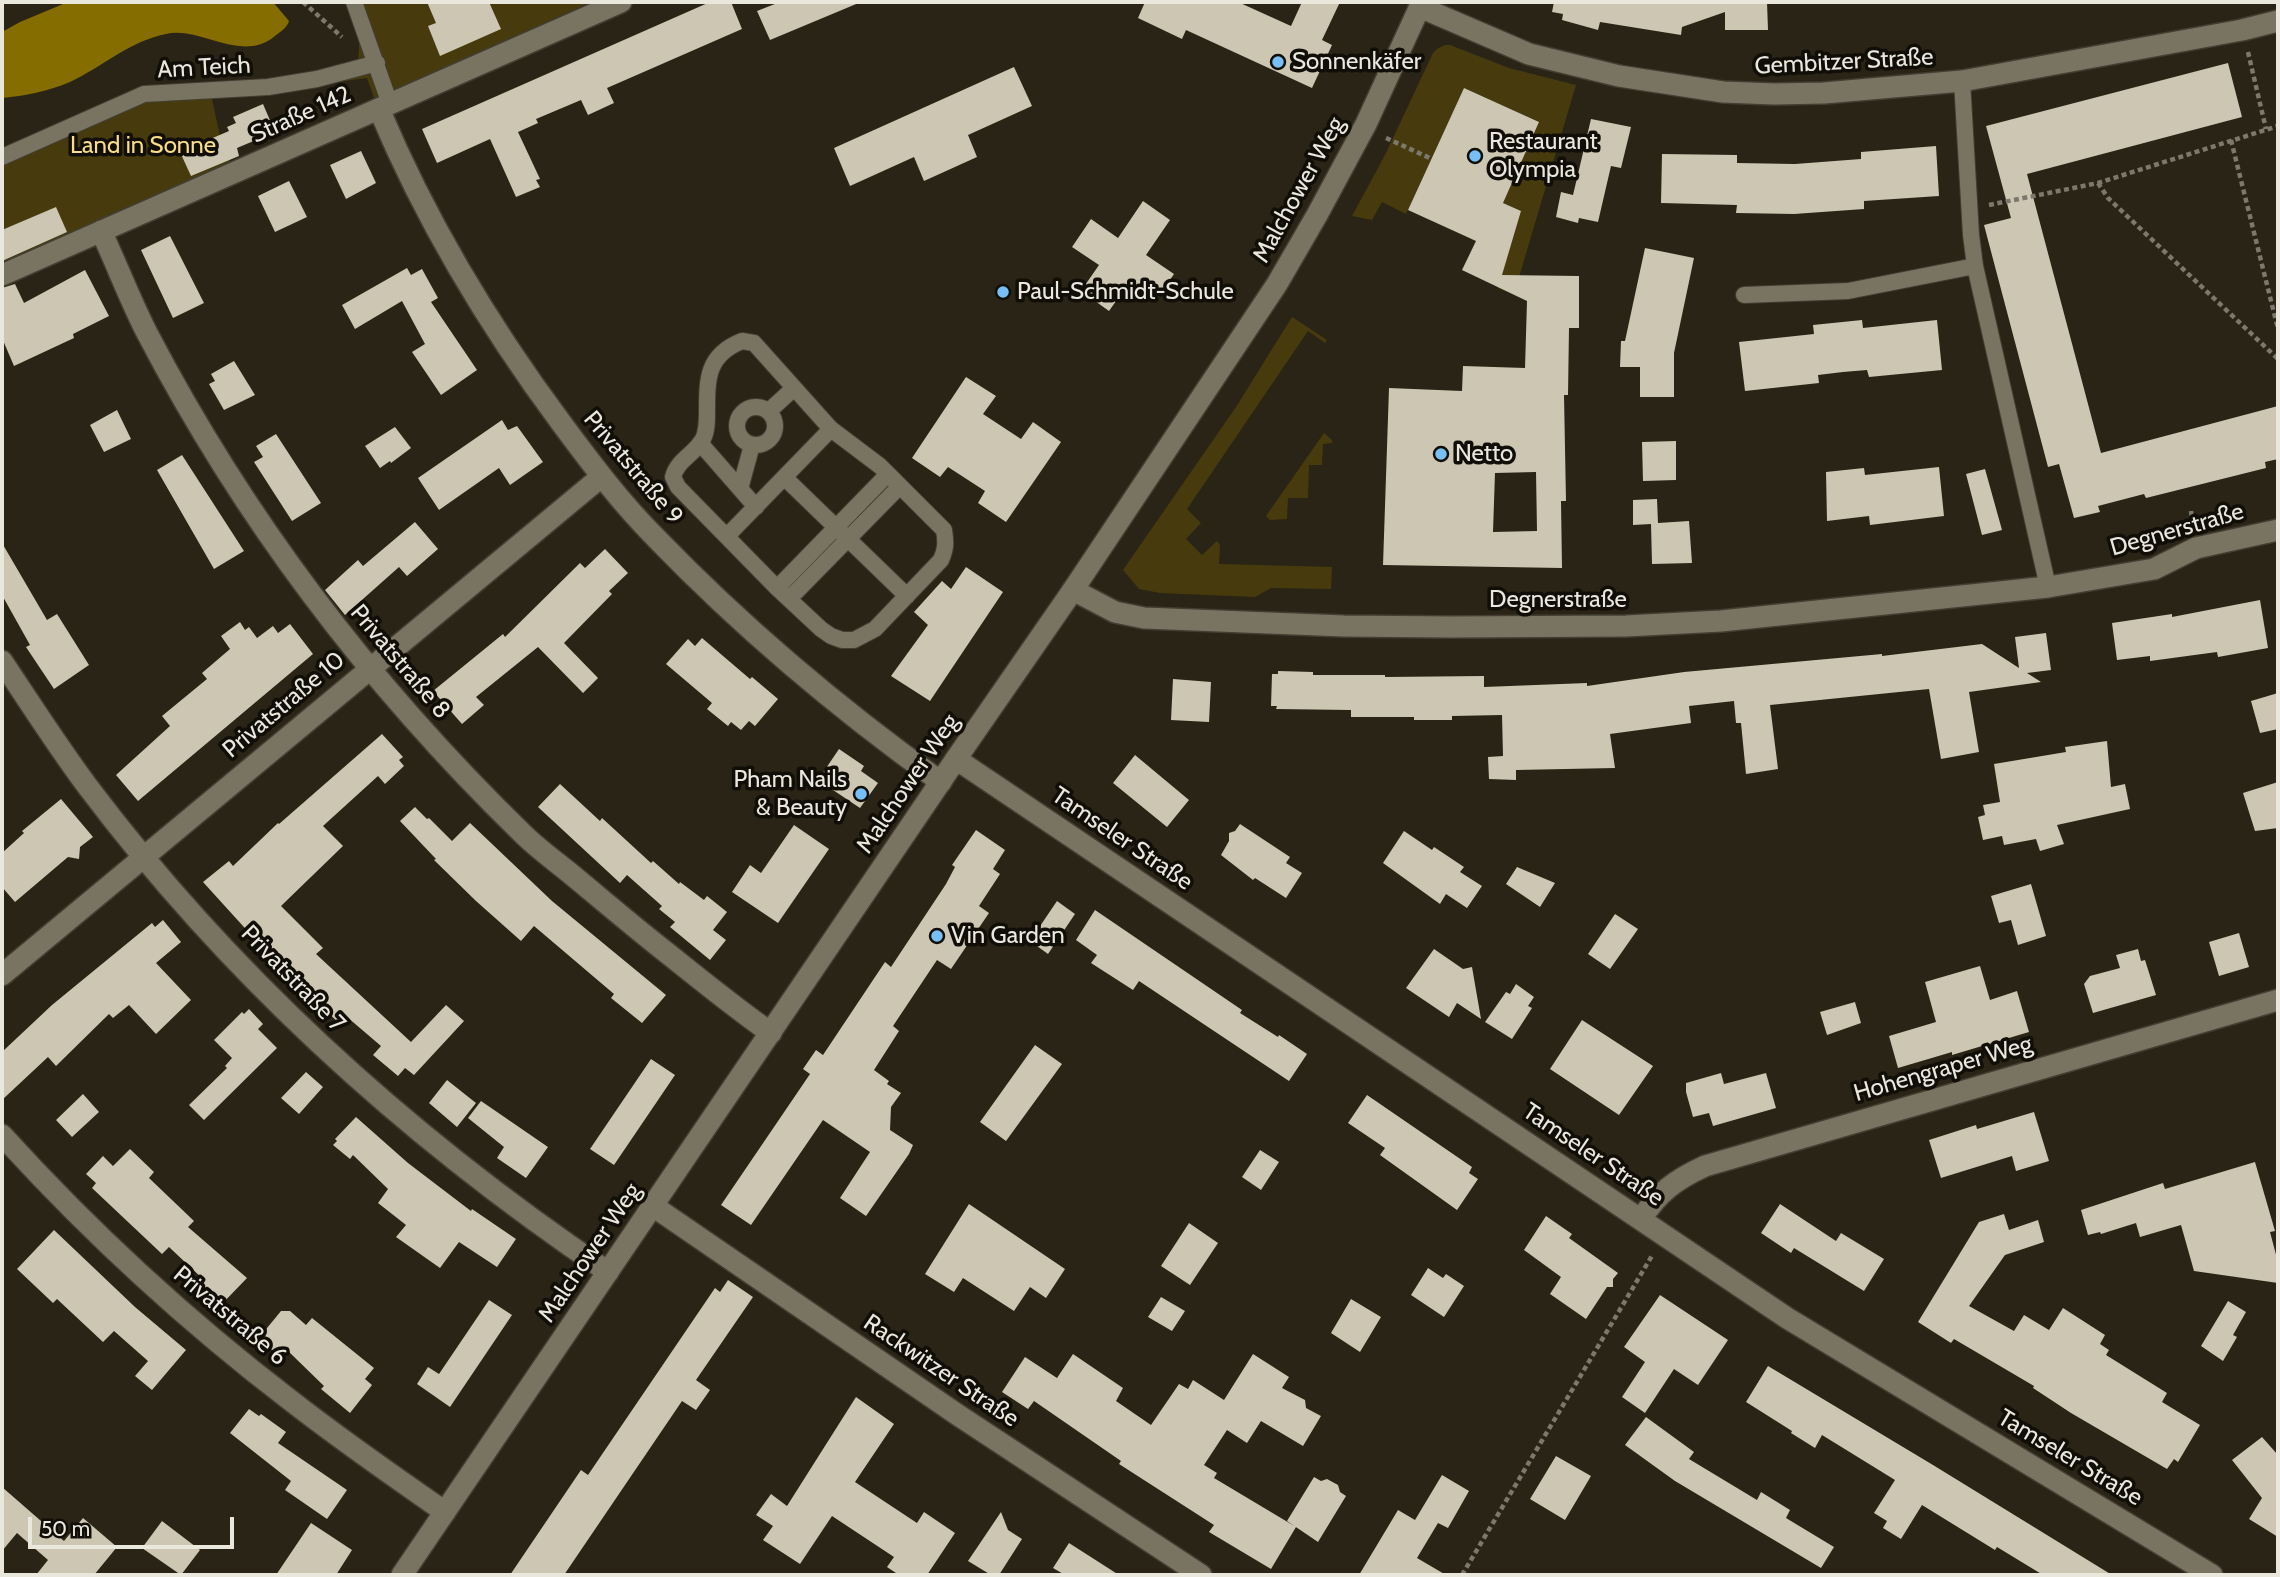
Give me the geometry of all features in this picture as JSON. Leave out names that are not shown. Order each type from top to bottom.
[{"type":"street","name":"Straße 142","points":[[2,275],[621,2]]},
{"type":"street","name":"Gembitzer Straße","points":[[1421,4],[1529,54],[1619,76],[1723,92],[1774,94],[1824,93],[1962,81],[2278,22]]},
{"type":"street","name":"Malchower Weg","points":[[402,1575],[1073,590],[1277,284],[1366,124],[1421,4]]},
{"type":"street","name":"Privatstraße 9","points":[[384,106],[402,164],[461,275],[509,350],[601,477],[654,537],[737,619],[831,699],[941,782]]},
{"type":"street","name":"Privatstraße 8","points":[[101,232],[146,331],[182,397],[287,561],[369,669],[439,748],[524,835],[742,1013],[771,1033]]},
{"type":"street","name":"Privatstraße 10","points":[[2,975],[601,477]]},
{"type":"street","name":"Degnerstraße","points":[[1073,590],[1115,612],[1144,618],[1344,626],[1626,626],[1721,621],[2048,587],[2154,569],[2196,548],[2278,530]]},
{"type":"street","name":"Privatstraße 7","points":[[2,661],[88,786],[143,857],[261,985],[369,1090],[467,1171],[608,1272]]},
{"type":"street","name":"Tamseler Straße","points":[[956,759],[1787,1318],[2212,1575]]},
{"type":"street","name":"Hohengraper Weg","points":[[1641,1219],[1655,1197],[1681,1178],[1738,1155],[2278,1000]]},
{"type":"street","name":"Privatstraße 6","points":[[2,1135],[33,1170],[106,1241],[219,1342],[291,1401],[445,1512]]},
{"type":"street","name":"Rackwitzer Straße","points":[[653,1206],[958,1415],[1201,1575]]},
{"type":"lane","points":[[354,2],[377,63],[384,106]]},
{"type":"lane","name":"Am Teich","points":[[2,157],[144,94],[268,87],[317,79],[377,63]]},
{"type":"lane","points":[[1962,81],[1975,266],[2048,587]]},
{"type":"lane","points":[[1744,295],[1848,291],[1975,266]]},
{"type":"lane","points":[[742,341],[754,343],[831,429],[888,474],[937,521],[944,530],[946,541],[941,560],[875,629],[854,640],[831,636],[783,594],[678,487],[673,477],[675,468],[700,443],[707,424],[710,372],[715,359],[727,347],[742,341]]},
{"type":"lane","points":[[769,411],[793,389]]},
{"type":"lane","points":[[760,407],[769,411],[775,424],[773,435],[764,443],[752,444],[741,438],[737,424],[739,416],[748,408],[760,407]]},
{"type":"lane","points":[[707,424],[737,424]]},
{"type":"lane","points":[[727,536],[831,429]]},
{"type":"lane","points":[[700,443],[756,507]]},
{"type":"lane","points":[[740,489],[752,444]]},
{"type":"lane","points":[[783,594],[835,527],[888,474]]},
{"type":"lane","points":[[785,478],[907,596]]},
{"type":"lane","points":[[783,594],[848,538],[900,486]]},
{"type":"path","points":[[303,2],[345,39]]},
{"type":"path","points":[[2242,30],[2266,129]]},
{"type":"path","points":[[1970,210],[2098,183],[2278,126]]},
{"type":"path","points":[[1378,138],[1389,137],[1432,159]]},
{"type":"path","points":[[2231,140],[2278,329]]},
{"type":"path","points":[[2098,183],[2108,198],[2278,359]]},
{"type":"path","points":[[1462,1575],[1665,1235]]},
{"type":"green space","name":"Land in Sonne","points":[[350,2],[591,2],[375,101],[367,78],[212,99],[221,141],[232,166],[2,266],[2,151],[140,90],[294,77],[358,64],[360,30]]},
{"type":"green space","points":[[1445,45],[1509,68],[1576,85],[1514,294],[1498,288],[1521,211],[1503,203],[1539,122],[1464,88],[1406,214],[1382,202],[1372,220],[1352,216],[1385,155],[1433,53]]},
{"type":"green space","points":[[1292,317],[1327,340],[1325,343],[1308,331],[1187,509],[1201,523],[1186,539],[1202,555],[1217,541],[1220,545],[1219,564],[1332,567],[1331,589],[1271,588],[1255,597],[1160,593],[1139,589],[1123,570],[1236,407]]},
{"type":"green space","points":[[1324,433],[1332,443],[1323,444],[1322,465],[1309,465],[1308,498],[1288,498],[1287,519],[1270,520],[1266,516]]},
{"type":"shaded area","points":[[68,2],[273,2],[289,21],[285,28],[262,44],[248,46],[235,46],[179,33],[153,37],[128,48],[70,82],[36,93],[2,98],[2,32]]},
{"type":"building","points":[[427,2],[489,2],[501,29],[440,56],[428,26],[436,23]]},
{"type":"building","points":[[710,2],[731,2],[742,29],[607,88],[614,103],[588,115],[581,100],[536,119],[538,123],[518,132],[540,179],[536,180],[540,187],[516,197],[490,139],[437,163],[422,129]]},
{"type":"building","points":[[780,2],[861,2],[770,40],[757,11]]},
{"type":"building","points":[[1145,2],[1238,2],[1291,26],[1302,2],[1340,2],[1322,40],[1332,45],[1312,88],[1186,30],[1182,39],[1138,18]]},
{"type":"building","points":[[1554,2],[1767,2],[1768,30],[1725,30],[1725,12],[1682,27],[1681,35],[1600,22],[1598,30],[1562,20],[1563,14],[1552,12]]},
{"type":"building","points":[[2228,63],[2242,117],[2027,174],[2101,453],[2278,406],[2278,459],[2265,462],[2266,468],[2146,498],[2144,494],[2098,506],[2100,512],[2074,518],[2059,464],[2048,467],[1984,225],[2011,218],[1986,126]]},
{"type":"building","points":[[1014,67],[1032,106],[968,135],[977,157],[924,181],[914,157],[850,186],[834,148]]},
{"type":"building","points":[[1464,88],[1539,122],[1503,203],[1521,211],[1502,275],[1579,276],[1579,328],[1569,328],[1568,395],[1564,395],[1566,501],[1561,501],[1562,568],[1383,565],[1389,388],[1462,391],[1463,366],[1525,368],[1527,301],[1462,270],[1476,241],[1408,210]],"holes":[[[1536,472],[1537,531],[1493,532],[1495,473]]]},
{"type":"building","points":[[263,104],[275,132],[237,148],[239,156],[191,176],[180,152],[229,131],[227,127],[236,123],[233,117]]},
{"type":"building","points":[[1591,119],[1631,127],[1621,168],[1611,166],[1598,222],[1579,218],[1578,223],[1556,217],[1561,192],[1573,195]]},
{"type":"building","points":[[1936,146],[1939,196],[1864,201],[1864,209],[1794,214],[1736,213],[1737,205],[1661,203],[1662,154],[1737,155],[1737,163],[1795,164],[1861,159],[1861,152]]},
{"type":"building","points":[[361,151],[376,183],[346,199],[330,165]]},
{"type":"building","points":[[289,181],[307,217],[275,232],[258,196]]},
{"type":"building","points":[[1143,201],[1170,220],[1146,255],[1174,274],[1155,302],[1128,284],[1109,311],[1081,291],[1099,265],[1072,247],[1091,219],[1118,238]]},
{"type":"building","points":[[56,207],[67,232],[2,261],[2,230]]},
{"type":"building","points":[[170,236],[204,303],[173,318],[141,250]]},
{"type":"building","points":[[1645,248],[1694,258],[1674,353],[1674,397],[1640,397],[1640,367],[1620,367],[1621,341],[1625,341]]},
{"type":"building","points":[[407,268],[411,275],[422,269],[438,298],[431,302],[477,370],[441,395],[412,352],[425,344],[402,301],[355,329],[342,305]]},
{"type":"building","points":[[85,270],[109,316],[73,334],[74,338],[14,366],[2,338],[2,288],[15,284],[24,303]]},
{"type":"building","points":[[1862,320],[1863,328],[1937,320],[1942,370],[1869,377],[1867,370],[1843,372],[1818,375],[1819,383],[1745,391],[1739,342],[1814,334],[1813,325]]},
{"type":"building","points":[[234,361],[255,395],[224,410],[209,384],[215,381],[211,374]]},
{"type":"building","points":[[966,377],[996,396],[983,414],[1021,439],[1033,422],[1061,442],[1006,522],[978,503],[985,491],[948,467],[940,477],[912,458]]},
{"type":"building","points":[[117,410],[131,439],[104,452],[90,425]]},
{"type":"building","points":[[502,420],[508,430],[517,426],[543,462],[510,485],[499,468],[439,510],[418,478]]},
{"type":"building","points":[[395,427],[411,448],[380,468],[365,446]]},
{"type":"building","points":[[276,434],[321,503],[292,521],[254,462],[263,457],[256,446]]},
{"type":"building","points":[[1676,441],[1676,480],[1643,481],[1642,442]]},
{"type":"building","points":[[182,455],[244,551],[214,569],[157,470]]},
{"type":"building","points":[[1939,467],[1944,516],[1870,525],[1869,516],[1827,521],[1826,472],[1864,468],[1865,475]]},
{"type":"building","points":[[1985,469],[2002,530],[1982,535],[1966,474]]},
{"type":"building","points":[[1657,499],[1658,523],[1689,521],[1692,563],[1652,564],[1651,524],[1633,525],[1633,500]]},
{"type":"building","points":[[415,522],[438,549],[407,576],[399,567],[345,615],[325,590],[358,560],[363,566]]},
{"type":"building","points":[[2,543],[47,620],[57,614],[89,665],[54,689],[26,647],[30,645],[2,595]]},
{"type":"building","points":[[605,549],[628,573],[609,591],[612,594],[564,643],[598,678],[583,693],[538,647],[476,697],[484,705],[462,724],[433,691],[503,634],[505,637],[580,563],[585,568]]},
{"type":"building","points":[[966,567],[1003,592],[930,701],[891,676],[928,625],[914,612],[942,581],[951,589]]},
{"type":"building","points":[[2260,600],[2268,648],[2218,657],[2217,652],[2150,661],[2150,656],[2117,660],[2112,623],[2172,614],[2172,617]]},
{"type":"building","points":[[240,622],[245,630],[249,627],[257,638],[273,626],[278,633],[290,624],[313,654],[138,801],[116,775],[170,726],[162,716],[207,679],[202,673],[230,649],[221,636]]},
{"type":"building","points":[[2046,633],[2051,670],[2027,673],[2041,682],[1969,692],[1979,752],[1941,759],[1929,689],[1770,705],[1778,769],[1746,774],[1741,723],[1736,723],[1734,701],[1689,706],[1691,723],[1610,734],[1615,768],[1516,770],[1516,780],[1489,779],[1488,757],[1503,756],[1502,715],[1452,716],[1452,720],[1414,720],[1414,717],[1351,717],[1351,710],[1276,709],[1277,706],[1271,706],[1272,674],[1278,674],[1278,671],[1385,677],[1484,676],[1484,687],[1587,683],[1587,686],[1684,672],[1882,656],[1982,644],[2019,668],[2015,637]]},
{"type":"building","points":[[702,638],[778,699],[755,726],[749,721],[741,730],[731,722],[728,726],[707,709],[712,703],[666,664],[688,639],[695,646]]},
{"type":"building","points":[[1173,679],[1211,682],[1209,722],[1171,720]]},
{"type":"building","points":[[2278,693],[2278,729],[2260,733],[2251,701]]},
{"type":"building","points":[[382,734],[403,757],[399,760],[404,766],[385,784],[378,776],[323,826],[343,846],[281,906],[323,948],[316,954],[411,1042],[446,1005],[464,1021],[414,1075],[405,1068],[398,1076],[373,1055],[381,1046],[347,1017],[340,1024],[282,969],[203,882],[229,861],[233,866],[278,823]]},
{"type":"building","points":[[2107,741],[2111,787],[2125,784],[2130,809],[2057,825],[2064,844],[2040,851],[2036,839],[2004,845],[2002,836],[1983,840],[1978,817],[1985,815],[1983,805],[2000,802],[1994,764],[2066,752],[2065,747]]},
{"type":"building","points":[[839,749],[864,766],[861,771],[878,783],[860,808],[818,780]]},
{"type":"building","points":[[1135,755],[1189,800],[1167,827],[1113,783]]},
{"type":"building","points":[[2278,782],[2278,828],[2255,831],[2243,793]]},
{"type":"building","points":[[560,784],[651,863],[653,861],[679,884],[680,882],[704,900],[707,896],[727,912],[713,930],[726,940],[710,960],[670,927],[675,922],[659,909],[662,906],[627,875],[620,883],[538,807]]},
{"type":"building","points":[[61,799],[93,837],[80,847],[79,859],[68,857],[15,902],[2,887],[2,853],[24,833],[22,831]]},
{"type":"building","points":[[415,807],[452,841],[470,823],[552,901],[666,995],[642,1023],[611,998],[614,994],[534,926],[521,941],[434,860],[436,859],[400,821]]},
{"type":"building","points":[[1240,824],[1290,857],[1286,863],[1302,873],[1286,898],[1255,878],[1253,880],[1221,855],[1229,841],[1229,833],[1235,831]]},
{"type":"building","points":[[794,825],[829,849],[778,923],[732,892],[750,865],[761,873]]},
{"type":"building","points":[[976,830],[1005,850],[993,869],[1000,874],[979,906],[989,913],[951,969],[937,960],[893,1026],[899,1031],[874,1070],[889,1081],[887,1084],[901,1093],[891,1107],[890,1130],[913,1145],[909,1154],[866,1216],[840,1198],[870,1152],[823,1120],[751,1225],[721,1205],[810,1074],[803,1069],[816,1050],[823,1055],[885,962],[891,967],[946,884],[955,867],[952,865]]},
{"type":"building","points":[[1404,831],[1464,867],[1460,872],[1482,886],[1467,908],[1446,894],[1440,904],[1383,863]]},
{"type":"building","points":[[1517,867],[1555,883],[1540,907],[1506,884]]},
{"type":"building","points":[[2031,884],[2046,936],[2018,945],[2011,920],[1999,923],[1991,896]]},
{"type":"building","points":[[1057,901],[1075,914],[1048,954],[1030,941]]},
{"type":"building","points":[[1095,910],[1242,1010],[1240,1013],[1307,1054],[1289,1081],[1139,981],[1133,990],[1091,963],[1097,955],[1076,940]]},
{"type":"building","points":[[1615,914],[1638,929],[1610,969],[1588,954]]},
{"type":"building","points":[[163,920],[181,942],[156,963],[191,1000],[156,1034],[129,1005],[113,1018],[109,1014],[56,1066],[48,1057],[2,1100],[2,1052],[52,1005],[152,923],[155,927]]},
{"type":"building","points":[[2239,933],[2249,967],[2219,976],[2209,942]]},
{"type":"building","points":[[1434,949],[1463,969],[1472,967],[1481,1019],[1457,1003],[1449,1017],[1406,988]]},
{"type":"building","points":[[2138,949],[2141,961],[2145,960],[2156,995],[2093,1013],[2084,984],[2090,976],[2120,968],[2116,955]]},
{"type":"building","points":[[1980,966],[1990,1000],[2017,991],[2029,1032],[1898,1068],[1889,1036],[1936,1022],[1925,982]]},
{"type":"building","points":[[1516,984],[1534,997],[1528,1006],[1532,1008],[1512,1039],[1485,1022],[1506,992],[1510,994]]},
{"type":"building","points":[[1855,1002],[1861,1023],[1827,1035],[1820,1012]]},
{"type":"building","points":[[249,1009],[263,1024],[258,1029],[277,1048],[204,1120],[189,1105],[227,1068],[225,1066],[232,1058],[214,1040],[242,1012],[244,1014]]},
{"type":"building","points":[[1582,1020],[1653,1066],[1619,1115],[1550,1069]]},
{"type":"building","points":[[1035,1045],[1062,1064],[1006,1141],[980,1122]]},
{"type":"building","points":[[651,1059],[675,1075],[614,1165],[590,1149]]},
{"type":"building","points":[[306,1072],[323,1087],[299,1114],[281,1098]]},
{"type":"building","points":[[1721,1073],[1724,1084],[1766,1073],[1776,1108],[1713,1126],[1709,1113],[1693,1117],[1686,1083]]},
{"type":"building","points":[[447,1080],[476,1103],[457,1127],[429,1103]]},
{"type":"building","points":[[83,1094],[99,1112],[72,1137],[56,1120]]},
{"type":"building","points":[[1367,1095],[1472,1167],[1469,1173],[1478,1179],[1457,1210],[1380,1155],[1385,1148],[1348,1123]]},
{"type":"building","points":[[481,1101],[548,1147],[526,1178],[497,1158],[504,1147],[468,1118]]},
{"type":"building","points":[[2034,1112],[2049,1161],[2016,1171],[2012,1156],[1941,1178],[1929,1140],[1976,1125],[1977,1129]]},
{"type":"building","points":[[356,1117],[408,1163],[471,1211],[472,1209],[516,1239],[497,1267],[459,1242],[440,1268],[396,1237],[406,1225],[378,1203],[388,1189],[353,1155],[350,1159],[333,1145],[337,1141],[335,1139]]},
{"type":"building","points":[[130,1149],[154,1172],[149,1178],[194,1221],[188,1227],[247,1278],[220,1306],[199,1286],[204,1280],[169,1247],[162,1254],[92,1188],[96,1183],[86,1174],[103,1156],[113,1166]]},
{"type":"building","points":[[1260,1150],[1279,1162],[1261,1190],[1242,1177]]},
{"type":"building","points":[[2255,1162],[2275,1231],[2270,1232],[2278,1262],[2278,1283],[2194,1271],[2181,1225],[2140,1237],[2136,1223],[2101,1234],[2088,1235],[2081,1210],[2163,1183],[2165,1189]]},
{"type":"building","points":[[969,1204],[1065,1269],[1046,1298],[1030,1287],[1014,1311],[963,1278],[954,1292],[925,1274]]},
{"type":"building","points":[[1780,1204],[1836,1241],[1841,1233],[1884,1259],[1864,1291],[1794,1248],[1791,1253],[1761,1233]]},
{"type":"building","points":[[2004,1214],[2009,1230],[2038,1220],[2044,1242],[2005,1255],[1969,1306],[2014,1331],[2024,1315],[2049,1330],[2063,1308],[2105,1335],[2100,1344],[2109,1350],[2106,1355],[2167,1393],[2162,1402],[2200,1425],[2178,1462],[2174,1459],[2167,1469],[2071,1413],[2033,1388],[2034,1386],[1954,1339],[1951,1343],[1918,1322],[1979,1222]]},
{"type":"building","points":[[1546,1216],[1572,1234],[1569,1238],[1618,1273],[1613,1279],[1613,1287],[1607,1287],[1586,1319],[1550,1294],[1561,1277],[1524,1250]]},
{"type":"building","points":[[1189,1223],[1218,1243],[1190,1285],[1161,1266]]},
{"type":"building","points":[[54,1230],[135,1307],[186,1350],[152,1390],[135,1376],[148,1361],[114,1331],[103,1342],[57,1299],[53,1303],[17,1269]]},
{"type":"building","points":[[1428,1268],[1443,1278],[1446,1274],[1464,1286],[1444,1317],[1411,1295]]},
{"type":"building","points":[[728,1280],[753,1297],[696,1380],[710,1390],[696,1410],[682,1401],[564,1575],[510,1575],[581,1470],[588,1475],[715,1288],[720,1292]]},
{"type":"building","points":[[1660,1295],[1728,1340],[1698,1385],[1674,1369],[1645,1413],[1622,1397],[1645,1362],[1624,1347]]},
{"type":"building","points":[[1161,1297],[1185,1311],[1172,1331],[1148,1317]]},
{"type":"building","points":[[1351,1299],[1381,1317],[1360,1352],[1331,1333]]},
{"type":"building","points":[[489,1300],[512,1315],[450,1407],[417,1384],[428,1367],[439,1374]]},
{"type":"building","points":[[2228,1301],[2246,1312],[2233,1335],[2237,1337],[2223,1361],[2201,1346]]},
{"type":"building","points":[[281,1311],[290,1311],[306,1325],[312,1318],[374,1368],[365,1379],[372,1385],[350,1413],[321,1389],[324,1386],[287,1350],[281,1357],[258,1339]]},
{"type":"building","points":[[1073,1354],[1123,1388],[1116,1401],[1151,1425],[1179,1384],[1188,1389],[1193,1380],[1224,1400],[1253,1354],[1289,1377],[1282,1388],[1305,1400],[1306,1408],[1321,1416],[1303,1446],[1261,1421],[1247,1443],[1227,1430],[1204,1465],[1217,1473],[1214,1478],[1296,1527],[1271,1569],[1209,1532],[1214,1525],[1119,1464],[1121,1461],[1034,1401],[1028,1409],[1002,1392],[1025,1357],[1057,1378]]},
{"type":"building","points":[[1768,1366],[2112,1575],[2043,1575],[1997,1547],[1995,1550],[1922,1505],[1901,1539],[1883,1528],[1887,1521],[1874,1513],[1895,1480],[1822,1435],[1815,1448],[1746,1402]]},
{"type":"building","points":[[856,1397],[894,1424],[855,1482],[917,1523],[924,1512],[955,1533],[927,1575],[899,1575],[887,1567],[894,1557],[832,1516],[800,1564],[763,1540],[773,1526],[756,1515],[771,1494],[787,1506]]},
{"type":"building","points":[[249,1409],[286,1432],[278,1443],[347,1490],[327,1519],[285,1490],[291,1481],[230,1433]]},
{"type":"building","points":[[1646,1417],[1694,1452],[1689,1459],[1757,1500],[1761,1492],[1790,1510],[1786,1518],[1834,1547],[1821,1568],[1675,1481],[1625,1445]]},
{"type":"building","points":[[2262,1437],[2278,1455],[2278,1537],[2249,1519],[2262,1498],[2232,1460]]},
{"type":"building","points":[[1556,1456],[1591,1476],[1565,1520],[1530,1499]]},
{"type":"building","points":[[1442,1475],[1469,1491],[1448,1528],[1438,1523],[1417,1558],[1446,1575],[1359,1575],[1398,1510],[1415,1520]]},
{"type":"building","points":[[1314,1477],[1321,1481],[1327,1479],[1338,1485],[1340,1492],[1346,1496],[1318,1542],[1287,1521]]},
{"type":"building","points":[[2,1487],[64,1541],[83,1518],[117,1547],[94,1575],[36,1575],[48,1560],[17,1533],[2,1551]]},
{"type":"building","points":[[1001,1512],[1008,1530],[1022,1539],[999,1575],[991,1575],[968,1561]]},
{"type":"building","points":[[162,1521],[200,1550],[181,1575],[142,1548]]},
{"type":"building","points":[[311,1523],[352,1550],[336,1575],[276,1575]]},
{"type":"building","points":[[1069,1543],[1119,1575],[1065,1575],[1053,1568]]},
{"type":"place","name":"Sonnenkäfer","points":[[1278,62]]},
{"type":"place","name":"Restaurant Olympia","points":[[1475,156]]},
{"type":"place","name":"Paul-Schmidt-Schule","points":[[1003,292]]},
{"type":"place","name":"Netto","points":[[1441,454]]},
{"type":"place","name":"Pham Nails & Beauty","points":[[861,794]]},
{"type":"place","name":"Vin Garden","points":[[937,936]]}]
